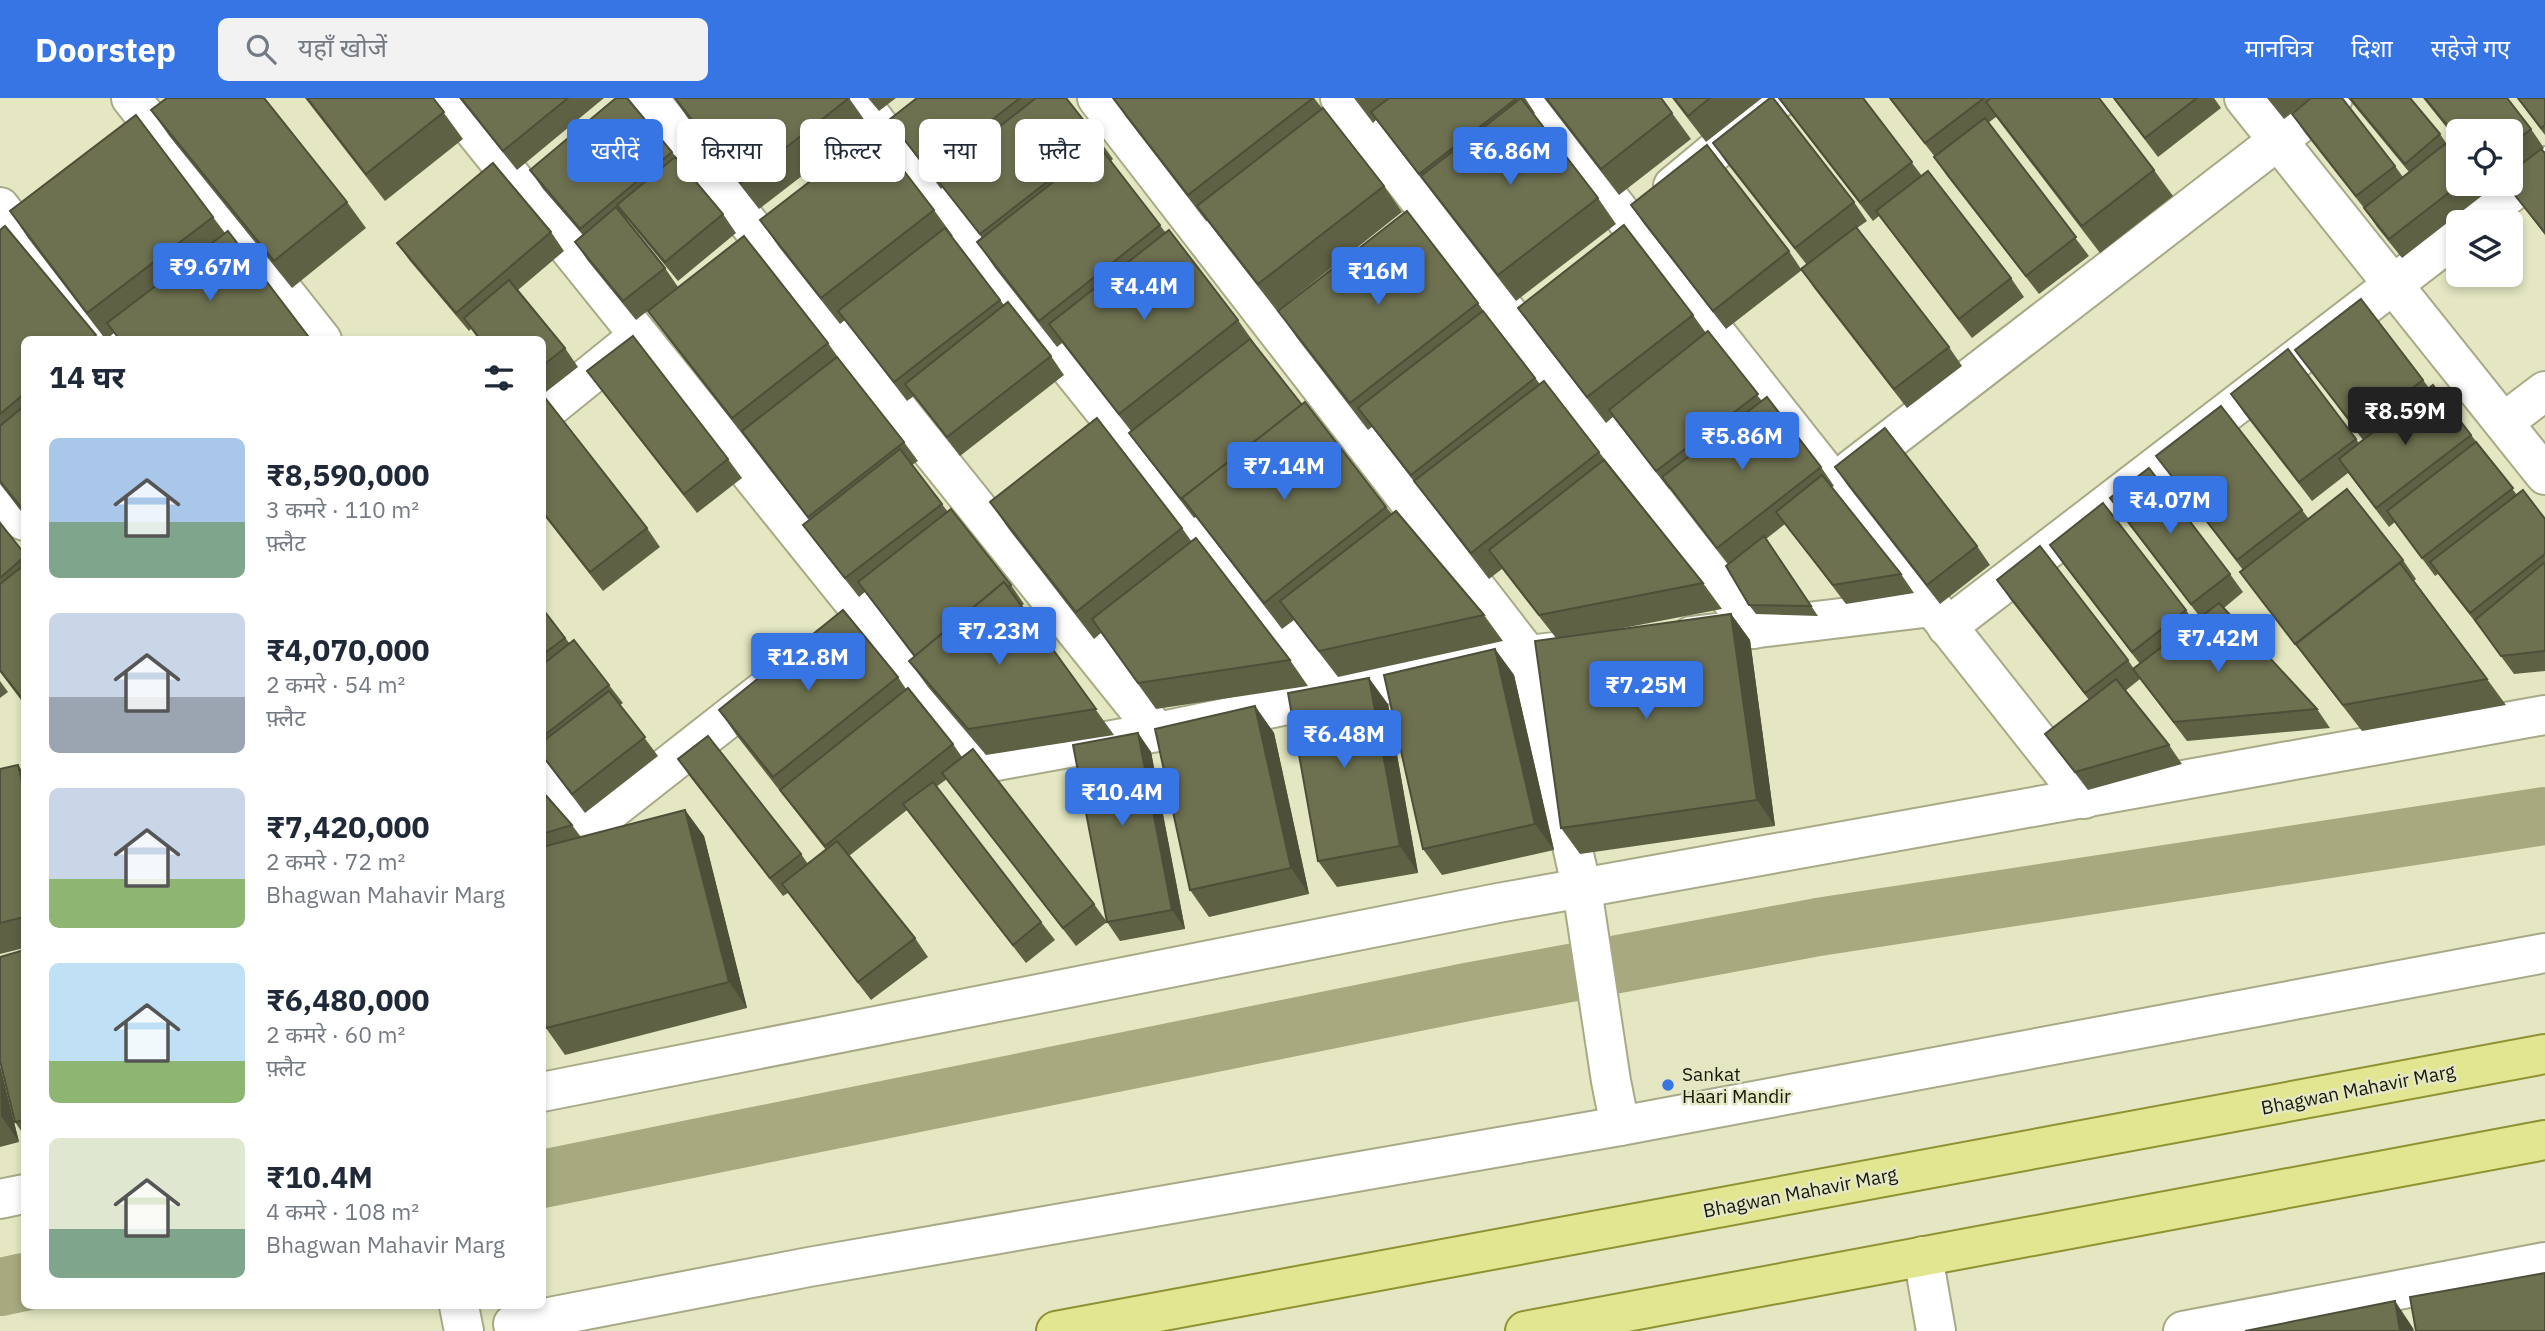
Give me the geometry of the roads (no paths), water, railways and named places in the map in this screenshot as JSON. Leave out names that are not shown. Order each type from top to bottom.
[{"type":"main road","name":"Bhagwan Mahavir Marg","points":[[1056,1331],[2545,1054]]},
{"type":"main road","points":[[1525,1331],[2545,1140]]},
{"type":"street","points":[[448,98],[651,326],[862,613],[975,753],[984,759],[996,761],[1157,732],[1528,655],[1621,644]]},
{"type":"street","points":[[648,98],[748,246],[1157,732]]},
{"type":"street","points":[[857,98],[892,119]]},
{"type":"street","points":[[1097,98],[1528,655],[1582,889],[1620,1126]]},
{"type":"street","points":[[1340,98],[1754,629]]},
{"type":"street","points":[[1530,98],[2084,799]]},
{"type":"street","points":[[1628,223],[1779,98]]},
{"type":"street","points":[[2244,98],[2545,475]]},
{"type":"street","points":[[1833,483],[2333,98]]},
{"type":"street","points":[[122,150],[155,110],[319,336]]},
{"type":"street","points":[[905,133],[978,253],[1332,695]]},
{"type":"street","points":[[2488,210],[2545,166]]},
{"type":"street","points":[[92,175],[7,229],[99,336]]},
{"type":"street","points":[[748,246],[791,211]]},
{"type":"street","points":[[1661,640],[1754,629],[1940,617],[2395,284],[2446,243]]},
{"type":"street","points":[[546,411],[651,326]]},
{"type":"street","points":[[2504,422],[2545,391]]},
{"type":"street","points":[[0,489],[21,517]]},
{"type":"street","points":[[830,638],[862,613]]},
{"type":"street","points":[[546,784],[576,843],[798,663]]},
{"type":"street","points":[[546,1091],[1498,903],[2545,715]]},
{"type":"street","points":[[513,1320],[1620,1126],[2545,953]]},
{"type":"street","points":[[0,1199],[21,1195]]},
{"type":"street","points":[[1923,1256],[1936,1331]]},
{"type":"street","points":[[2183,1331],[2545,1262]]},
{"type":"street","points":[[459,1309],[464,1331]]},
{"type":"waterway","points":[[546,1178],[1467,992],[1818,927],[2545,816]]},
{"type":"waterway","points":[[0,1287],[21,1283]]},
{"type":"place","name":"Sankat Haari Mandir","points":[[1668,1085]]}]
